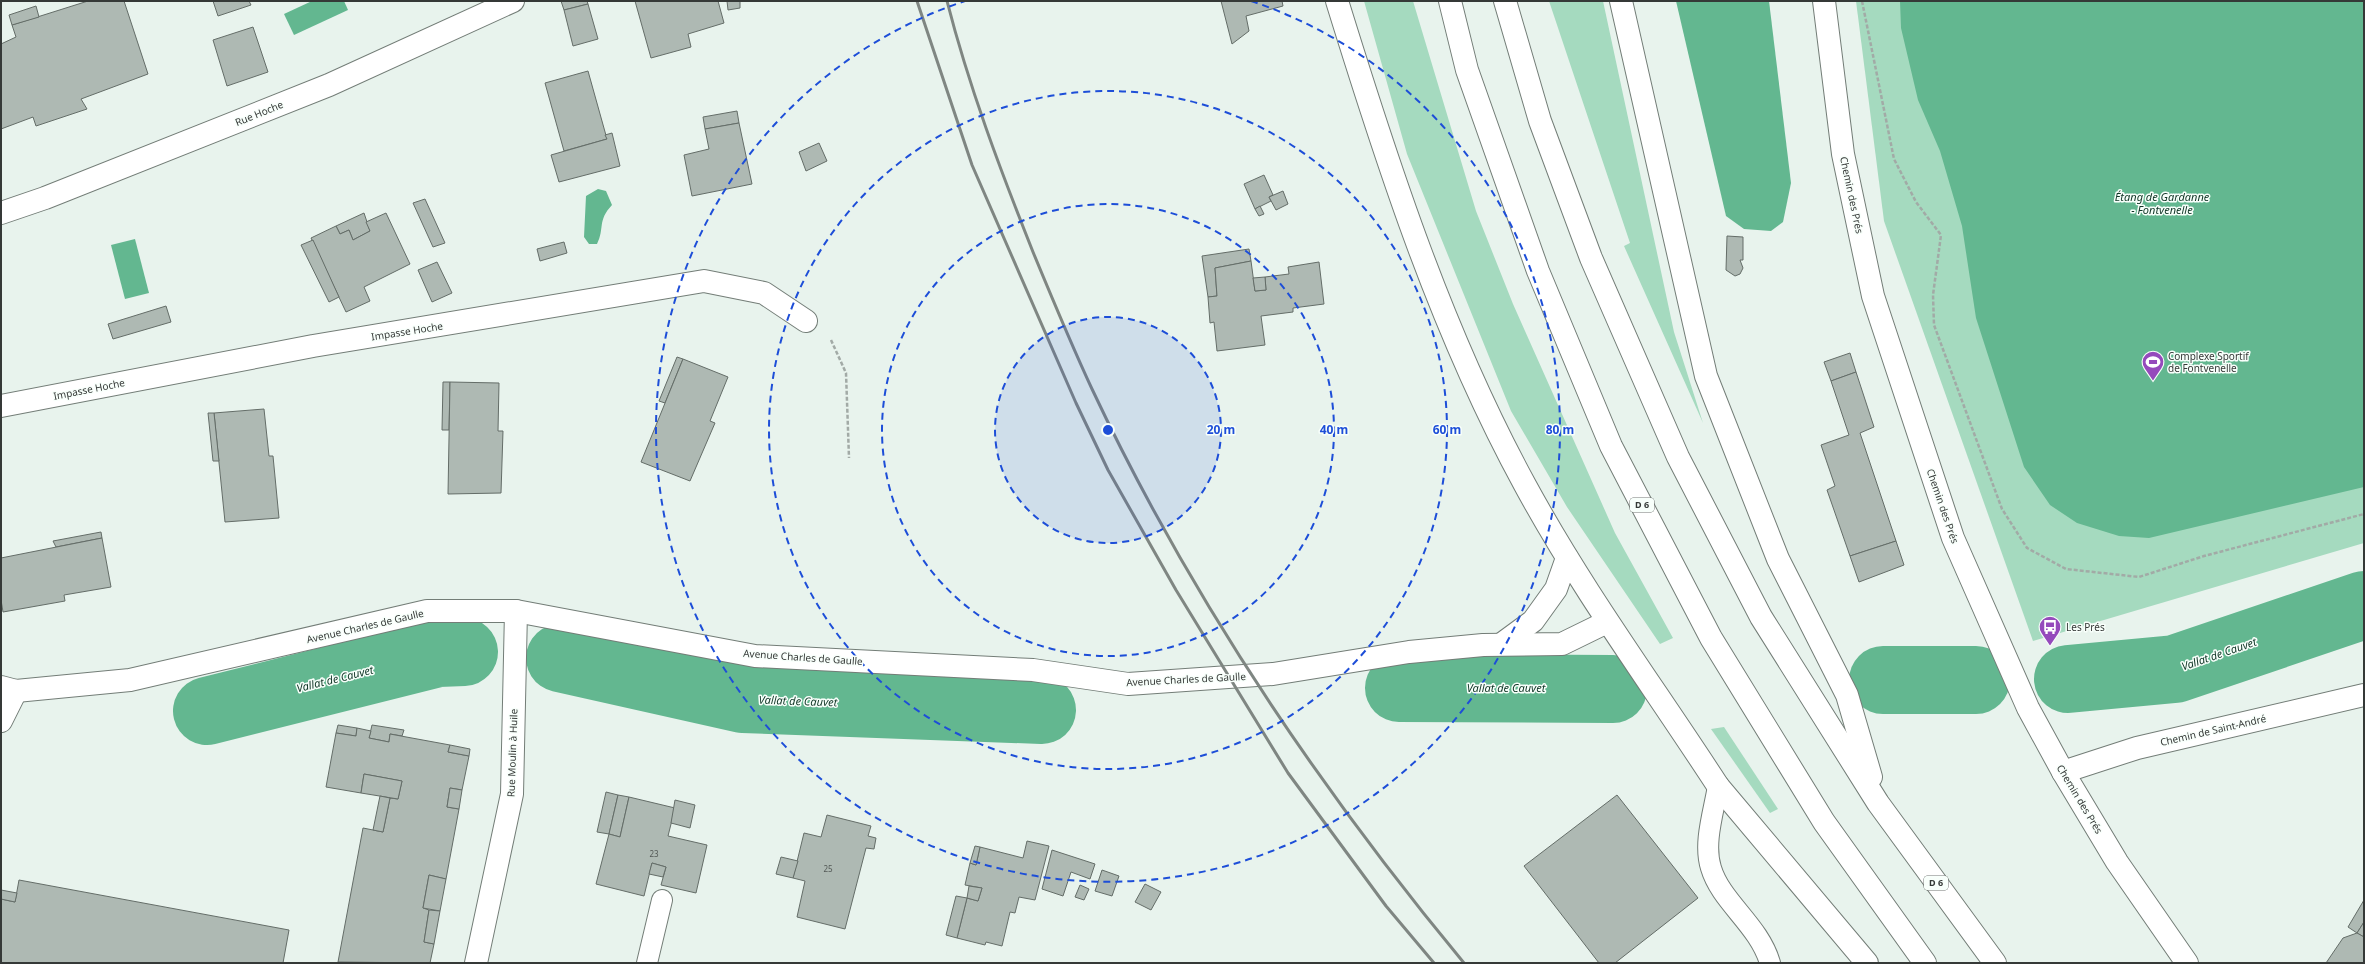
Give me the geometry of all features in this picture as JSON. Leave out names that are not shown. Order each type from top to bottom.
[{"type":"main road","name":"Rue Hoche","points":[[1,213],[45,198],[329,85],[512,1]]},
{"type":"main road","points":[[1338,1],[1371,112],[1452,336],[1524,484],[1607,622],[1718,786],[1867,963]]},
{"type":"main road","name":"D 6","points":[[1450,1],[1467,70],[1538,271],[1611,446],[1711,638],[1824,822],[1926,963]]},
{"type":"main road","name":"D 6","points":[[1505,1],[1540,121],[1591,258],[1678,457],[1761,617],[1878,803],[1995,963]]},
{"type":"main road","points":[[1621,1],[1706,376],[1778,559],[1847,695],[1878,803]]},
{"type":"main road","name":"Chemin des Prés","points":[[1824,1],[1843,154],[1873,296],[1953,538],[2028,708],[2063,772],[2117,862],[2187,963]]},
{"type":"main road","name":"Impasse Hoche","points":[[1,406],[313,346],[704,281],[764,293],[806,322]]},
{"type":"main road","points":[[1503,643],[1533,621],[1556,589],[1568,558]]},
{"type":"main road","name":"Avenue Charles de Gaulle","points":[[1,721],[9,689],[130,680],[427,611],[516,611],[755,656],[1033,670],[1128,684],[1274,674],[1409,652],[1503,643],[1562,644],[1607,622]]},
{"type":"main road","name":"Rue Moulin à Huile","points":[[476,963],[512,794],[516,611]]},
{"type":"main road","name":"Chemin de Saint-André","points":[[2063,772],[2138,748],[2364,695]]},
{"type":"lane","points":[[1718,786],[1708,847],[1711,867],[1719,885],[1754,929],[1770,963]]},
{"type":"lane","points":[[647,963],[662,900]]},
{"type":"path","points":[[1862,1],[1894,159],[1916,202],[1941,236],[1933,295],[1934,325],[2002,509],[2027,548],[2066,569],[2139,577],[2204,556],[2364,514]]},
{"type":"path","points":[[806,322],[831,340],[846,373],[849,458]]},
{"type":"shaded area","points":[[1364,1],[1413,1],[1476,211],[1513,304],[1615,533],[1673,638],[1660,644],[1567,507],[1511,411],[1407,154]]},
{"type":"shaded area","points":[[1549,1],[1603,1],[1674,332],[1703,423],[1624,246],[1630,243]]},
{"type":"shaded area","name":"Étang de Gardanne - Fontvenelle","points":[[1856,1],[2364,1],[2364,543],[2033,641],[1884,221]]},
{"type":"shaded area","points":[[1724,727],[1778,809],[1770,813],[1711,729]]},
{"type":"water","points":[[312,1],[344,1],[348,10],[294,35],[284,14]]},
{"type":"water","points":[[1676,1],[1769,1],[1791,183],[1783,222],[1771,231],[1744,229],[1726,216]]},
{"type":"water","name":"Étang de Gardanne - Fontvenelle","points":[[1900,1],[2364,1],[2364,487],[2149,538],[2119,536],[2077,523],[2050,505],[2024,467],[1976,318],[1962,226],[1940,151],[1918,100],[1901,28]]},
{"type":"water","points":[[598,189],[606,191],[612,205],[604,216],[601,233],[597,244],[589,244],[584,237],[586,196]]},
{"type":"water","points":[[135,239],[149,293],[125,299],[111,245]]},
{"type":"building","points":[[88,1],[124,1],[148,74],[81,99],[87,109],[36,126],[33,117],[1,129],[1,44],[16,37],[12,25]]},
{"type":"building","points":[[213,1],[249,1],[251,5],[218,16]]},
{"type":"building","points":[[561,1],[587,1],[588,4],[564,10]]},
{"type":"building","points":[[635,1],[718,1],[724,23],[688,34],[691,47],[651,58]]},
{"type":"building","points":[[727,1],[740,1],[740,8],[728,10]]},
{"type":"building","points":[[1221,1],[1282,1],[1283,6],[1246,16],[1249,31],[1232,44]]},
{"type":"building","points":[[588,4],[598,39],[573,46],[564,10]]},
{"type":"building","points":[[36,6],[39,17],[12,25],[9,15]]},
{"type":"building","points":[[253,27],[268,72],[227,86],[213,40]]},
{"type":"building","points":[[588,71],[607,139],[564,151],[545,83]]},
{"type":"building","points":[[737,111],[739,123],[705,129],[703,117]]},
{"type":"building","points":[[739,123],[752,184],[692,196],[684,155],[709,149],[705,129]]},
{"type":"building","points":[[612,133],[620,166],[559,182],[551,155],[607,139],[605,135]]},
{"type":"building","points":[[819,143],[827,161],[806,171],[799,152]]},
{"type":"building","points":[[1264,175],[1273,195],[1269,197],[1271,201],[1255,209],[1244,184]]},
{"type":"building","points":[[1283,191],[1288,204],[1276,210],[1269,197]]},
{"type":"building","points":[[425,199],[445,243],[433,247],[413,203]]},
{"type":"building","points":[[1260,206],[1264,214],[1259,216],[1255,209]]},
{"type":"building","points":[[364,213],[370,231],[353,240],[349,230],[340,234],[336,226]]},
{"type":"building","points":[[386,213],[410,264],[364,287],[370,301],[346,312],[311,238],[336,226],[340,234],[349,230],[353,240],[370,231],[366,222]]},
{"type":"building","points":[[1727,236],[1743,237],[1743,260],[1740,260],[1743,268],[1740,274],[1735,276],[1726,270]]},
{"type":"building","points":[[313,240],[339,297],[329,302],[301,245]]},
{"type":"building","points":[[564,242],[567,253],[540,261],[537,249]]},
{"type":"building","points":[[1249,249],[1251,261],[1215,268],[1217,296],[1208,297],[1202,256]]},
{"type":"building","points":[[1251,261],[1255,291],[1266,290],[1265,277],[1289,274],[1288,267],[1319,262],[1324,304],[1293,308],[1293,312],[1261,316],[1265,345],[1217,351],[1214,322],[1210,323],[1208,297],[1217,296],[1215,268]]},
{"type":"building","points":[[437,262],[452,293],[432,302],[418,270]]},
{"type":"building","points":[[1265,277],[1266,290],[1255,291],[1253,278]]},
{"type":"building","points":[[166,306],[171,322],[113,339],[108,324]]},
{"type":"building","points":[[1850,353],[1856,372],[1831,381],[1824,362]]},
{"type":"building","points":[[677,357],[683,359],[665,403],[659,401]]},
{"type":"building","points":[[683,359],[728,377],[710,421],[715,423],[690,481],[641,462]]},
{"type":"building","points":[[1856,372],[1874,427],[1860,433],[1896,541],[1850,556],[1827,490],[1835,486],[1821,445],[1849,435],[1831,381]]},
{"type":"building","points":[[443,382],[450,382],[449,430],[442,430]]},
{"type":"building","points":[[450,382],[499,383],[498,431],[503,431],[501,493],[448,494]]},
{"type":"building","points":[[264,409],[269,456],[273,456],[279,518],[225,522],[214,413]]},
{"type":"building","points":[[208,413],[214,413],[219,461],[213,461]]},
{"type":"building","points":[[101,532],[102,538],[56,547],[53,541]]},
{"type":"building","points":[[102,538],[111,587],[64,595],[65,601],[3,612],[1,600],[1,558]]},
{"type":"building","points":[[1896,541],[1904,565],[1859,582],[1850,556]]},
{"type":"building","points":[[338,725],[357,728],[356,736],[336,733]]},
{"type":"building","points":[[372,725],[404,730],[402,736],[390,734],[389,742],[369,738]]},
{"type":"building","points":[[357,728],[371,731],[369,738],[389,742],[390,734],[450,745],[448,752],[469,756],[462,790],[450,788],[447,807],[459,809],[446,879],[429,875],[423,908],[429,910],[424,942],[434,944],[430,963],[338,962],[363,828],[383,832],[390,798],[398,799],[402,781],[364,774],[361,793],[326,787],[336,733],[356,736]]},
{"type":"building","points":[[450,745],[470,749],[469,756],[448,752]]},
{"type":"building","points":[[364,774],[402,781],[398,799],[361,793]]},
{"type":"building","points":[[450,788],[462,790],[459,809],[447,807]]},
{"type":"building","points":[[606,792],[618,795],[609,834],[597,832]]},
{"type":"building","points":[[618,795],[629,797],[620,837],[609,834]]},
{"type":"building","points":[[1617,795],[1698,898],[1615,963],[1599,963],[1524,866]]},
{"type":"building","points":[[380,796],[390,798],[383,832],[373,830]]},
{"type":"building","points":[[629,797],[675,808],[668,836],[707,845],[696,893],[661,885],[666,867],[652,863],[644,896],[596,884],[609,834],[620,837]]},
{"type":"building","points":[[675,800],[695,805],[690,828],[671,823]]},
{"type":"building","points":[[827,815],[871,826],[868,836],[876,838],[874,849],[866,848],[845,929],[797,917],[805,881],[793,878],[804,833],[821,837]]},
{"type":"building","points":[[1027,841],[1049,846],[1035,900],[1019,897],[1015,913],[1010,912],[1002,946],[986,942],[985,945],[957,938],[967,898],[978,901],[982,888],[965,885],[970,863],[976,865],[980,847],[1023,858]]},
{"type":"building","points":[[975,846],[980,847],[976,865],[970,863]]},
{"type":"building","points":[[1052,850],[1095,864],[1090,879],[1071,872],[1063,896],[1042,889]]},
{"type":"building","points":[[781,857],[798,861],[793,878],[776,874]]},
{"type":"building","points":[[652,863],[666,867],[663,877],[649,874]]},
{"type":"building","points":[[1102,870],[1119,876],[1112,896],[1095,891]]},
{"type":"building","points":[[429,875],[446,879],[440,911],[423,908]]},
{"type":"building","points":[[19,880],[289,930],[283,963],[1,963],[1,899],[15,902]]},
{"type":"building","points":[[1145,884],[1161,892],[1151,910],[1135,902]]},
{"type":"building","points":[[1080,885],[1089,889],[1084,900],[1075,897]]},
{"type":"building","points":[[969,886],[982,888],[978,901],[967,898]]},
{"type":"building","points":[[1,890],[17,893],[15,902],[1,899]]},
{"type":"building","points":[[956,896],[967,898],[957,938],[946,935]]},
{"type":"building","points":[[2364,900],[2364,922],[2357,933],[2348,927]]},
{"type":"building","points":[[429,910],[440,911],[434,944],[424,942]]},
{"type":"building","points":[[2364,922],[2364,937],[2357,933]]},
{"type":"building","points":[[2357,933],[2364,937],[2364,963],[2326,963],[2343,938]]},
{"type":"waterway","name":"Vallat de Cauvet","points":[[2068,679],[2175,669],[2364,605]]},
{"type":"waterway","name":"Vallat de Cauvet","points":[[207,711],[438,653],[464,652]]},
{"type":"waterway","name":"Vallat de Cauvet","points":[[560,658],[743,699],[1042,710]]},
{"type":"waterway","name":"Vallat de Cauvet","points":[[1883,680],[1976,680]]},
{"type":"waterway","name":"Vallat de Cauvet","points":[[1399,688],[1613,689]]},
{"type":"railway","points":[[917,1],[972,165],[1076,403],[1108,470],[1176,590],[1288,773],[1386,906],[1434,963]]},
{"type":"railway","points":[[947,1],[975,96],[1021,221],[1047,286],[1092,389],[1130,466],[1214,615],[1260,688],[1308,759],[1358,828],[1410,897],[1464,963]]},
{"type":"place","name":"Complexe Sportif de Fontvenelle","points":[[2153,382]]},
{"type":"place","name":"Les Prés","points":[[2050,646]]}]
